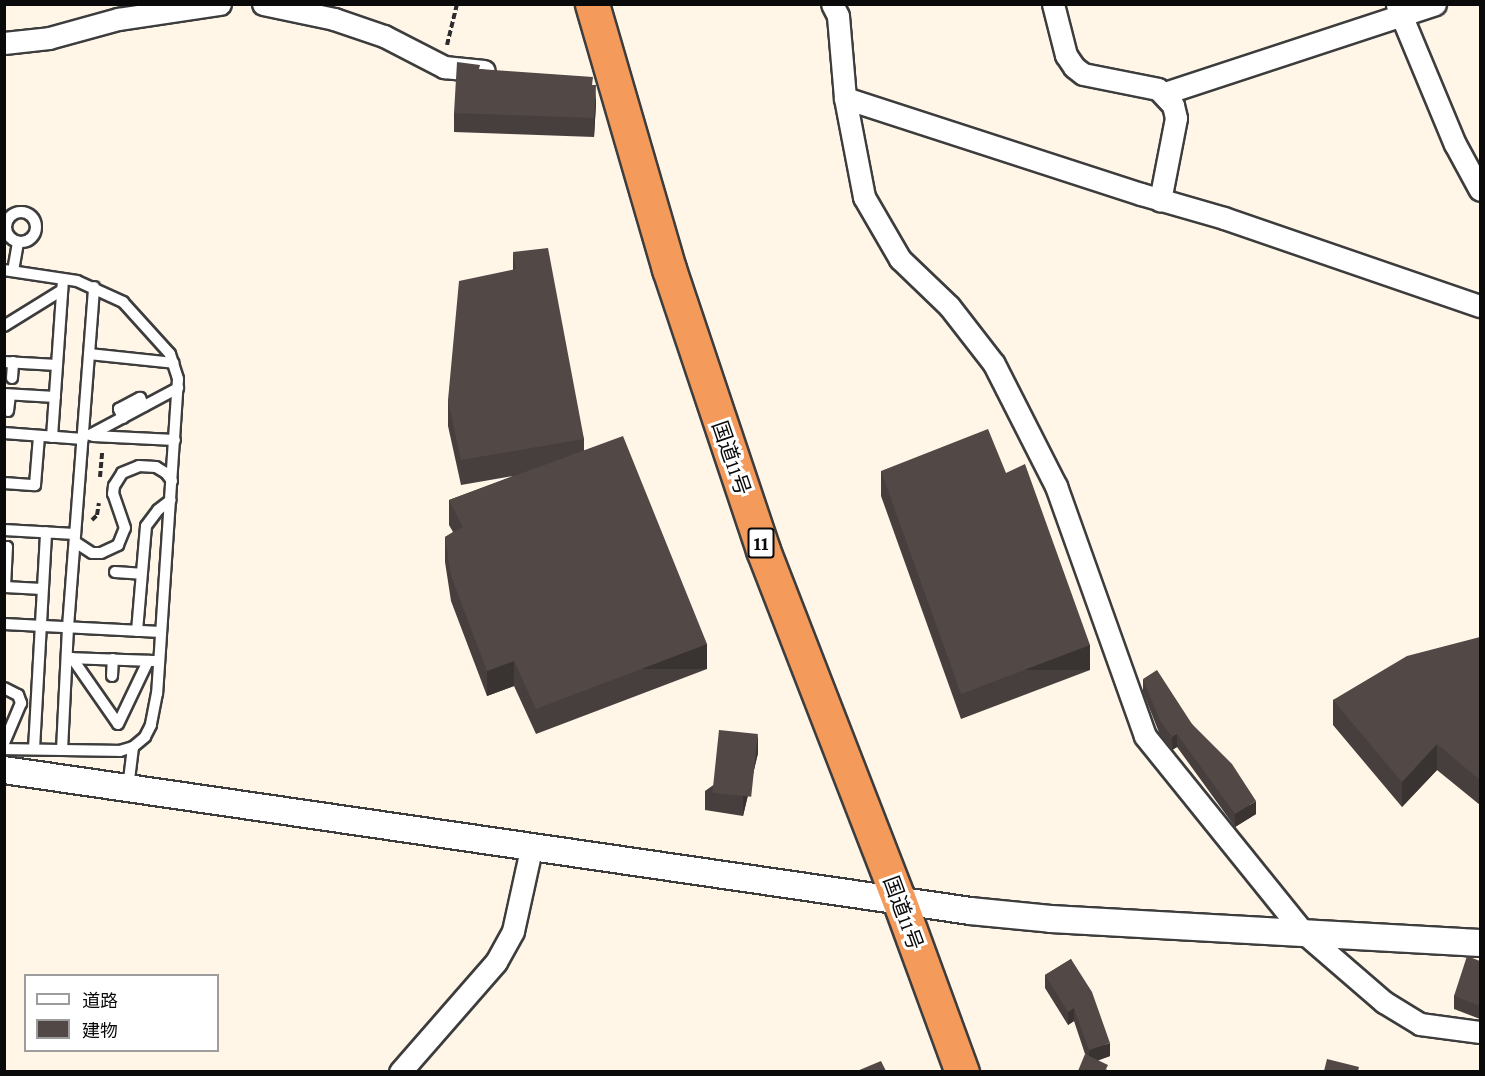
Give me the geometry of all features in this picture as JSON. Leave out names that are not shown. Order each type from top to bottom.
[{"type":"highway","name":"国道11号","points":[[592,4],[603,83],[763,550],[899,900],[962,1071]]},
{"type":"street","points":[[4,43],[49,38],[118,19],[220,4]]},
{"type":"street","points":[[263,4],[334,19],[384,36],[441,65],[501,72]]},
{"type":"street","points":[[832,4],[838,16],[845,98],[864,197],[900,259],[949,306],[994,364],[1056,486],[1145,736],[1304,933],[1384,1002],[1420,1024],[1480,1032]]},
{"type":"street","points":[[1053,4],[1066,55],[1083,74],[1146,84],[1165,93],[1173,105],[1176,118],[1160,200]]},
{"type":"street","points":[[1165,93],[1399,10],[1435,4]]},
{"type":"street","points":[[1399,10],[1455,144],[1480,190]]},
{"type":"street","points":[[845,98],[1160,200],[1224,218],[1480,306]]},
{"type":"street","points":[[4,770],[531,849],[1051,919],[1480,943]]},
{"type":"street","points":[[400,1071],[496,962],[513,931],[531,849]]},
{"type":"lane","points":[[17,212],[26,213],[33,218],[36,226],[33,235],[27,241],[18,242],[7,234],[5,223],[17,212]]},
{"type":"lane","points":[[4,749],[120,751],[133,747],[145,738],[151,725],[154,661],[161,632],[178,388],[174,363],[159,338],[123,302],[94,287],[63,284],[7,270],[18,242]]},
{"type":"lane","points":[[5,323],[63,284]]},
{"type":"lane","points":[[52,437],[63,284]]},
{"type":"lane","points":[[62,750],[70,658],[68,627],[86,436],[94,287]]},
{"type":"lane","points":[[89,354],[174,363]]},
{"type":"lane","points":[[12,378],[8,362],[57,365]]},
{"type":"lane","points":[[86,436],[178,388]]},
{"type":"lane","points":[[8,411],[7,394],[55,397]]},
{"type":"lane","points":[[4,433],[52,437],[86,436],[175,440]]},
{"type":"lane","points":[[4,483],[35,485],[39,436]]},
{"type":"lane","points":[[4,530],[46,532],[75,538],[92,552],[101,552],[118,545],[125,528],[112,494],[122,473],[139,466],[156,467],[172,481]]},
{"type":"lane","points":[[137,631],[146,526],[158,510],[171,500]]},
{"type":"lane","points":[[34,749],[46,532]]},
{"type":"lane","points":[[4,546],[7,547],[5,587],[42,589]]},
{"type":"lane","points":[[116,572],[141,574]]},
{"type":"lane","points":[[4,624],[161,632]]},
{"type":"lane","points":[[70,658],[118,724],[154,661]]},
{"type":"lane","points":[[70,658],[154,661]]},
{"type":"lane","points":[[112,676],[113,659]]},
{"type":"lane","points":[[4,688],[18,695],[21,703],[4,743]]},
{"type":"lane","points":[[128,788],[133,747]]},
{"type":"path","points":[[441,65],[457,4]]},
{"type":"building","points":[[457,62],[480,65],[479,69],[593,77],[592,85],[596,85],[594,118],[454,113]]},
{"type":"building","points":[[548,248],[584,439],[461,460],[448,400],[459,281],[516,269],[513,252]]},
{"type":"building","points":[[988,429],[1006,473],[1025,464],[1090,645],[961,694],[881,471]]},
{"type":"building","points":[[623,436],[707,644],[536,709],[514,661],[487,671],[451,576],[445,537],[463,527],[449,500]]},
{"type":"building","points":[[1480,637],[1480,780],[1437,744],[1402,782],[1333,700],[1407,656]]},
{"type":"building","points":[[1157,670],[1192,724],[1232,764],[1256,801],[1235,814],[1177,734],[1172,737],[1160,721],[1143,679]]},
{"type":"building","points":[[719,730],[758,734],[751,797],[712,793]]},
{"type":"building","points":[[1467,956],[1480,961],[1480,1006],[1454,996]]},
{"type":"building","points":[[1071,959],[1092,992],[1110,1043],[1089,1050],[1074,1008],[1068,1012],[1045,975]]},
{"type":"building","points":[[1085,1054],[1108,1065],[1105,1071],[1078,1071]]},
{"type":"building","points":[[1327,1059],[1359,1067],[1358,1071],[1324,1071]]},
{"type":"building","points":[[881,1061],[886,1071],[857,1071]]}]
